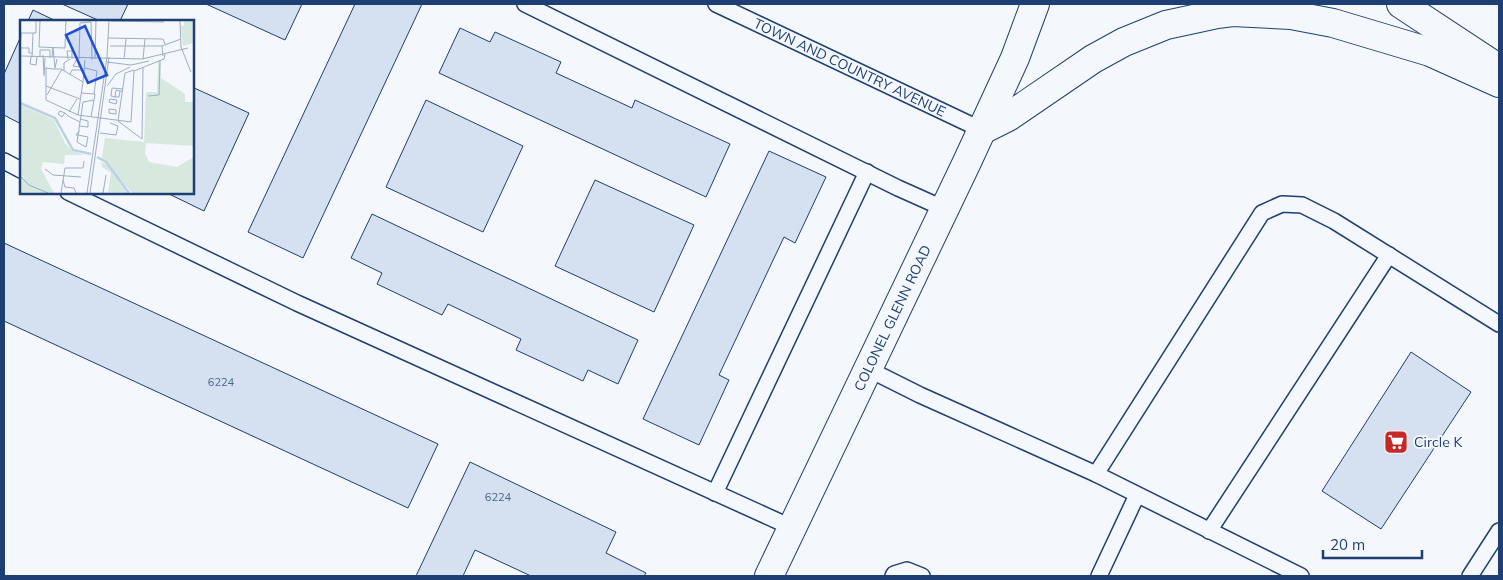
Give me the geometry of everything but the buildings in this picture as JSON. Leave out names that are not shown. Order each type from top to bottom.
[{"type":"main road","name":"COLONEL GLENN ROAD","points":[[769,576],[982,130],[1015,58],[1035,4]]},
{"type":"main road","name":"COLONEL GLENN ROAD","points":[[1015,58],[1054,4]]},
{"type":"main road","points":[[1401,4],[1499,68]]},
{"type":"main road","points":[[982,130],[1008,117],[1093,59],[1124,42],[1166,25],[1233,12],[1291,15],[1333,23],[1430,52],[1499,83]]},
{"type":"lane","points":[[525,4],[945,209]]},
{"type":"lane","name":"TOWN AND COUNTRY AVENUE","points":[[716,4],[982,130]]},
{"type":"lane","points":[[4,161],[20,169]]},
{"type":"lane","points":[[715,493],[866,172]]},
{"type":"lane","points":[[72,194],[297,303],[793,528]]},
{"type":"lane","points":[[1096,474],[1262,213],[1282,204],[1302,205],[1334,221],[1499,324]]},
{"type":"lane","points":[[1209,532],[1389,255]]},
{"type":"lane","points":[[868,369],[920,395],[1096,474],[1209,532],[1301,576]]},
{"type":"lane","points":[[1099,576],[1137,495]]},
{"type":"lane","points":[[1470,576],[1499,531]]},
{"type":"lane","points":[[893,576],[907,570],[922,576]]},
{"type":"place","name":"Circle K","points":[[1396,442]]}]
